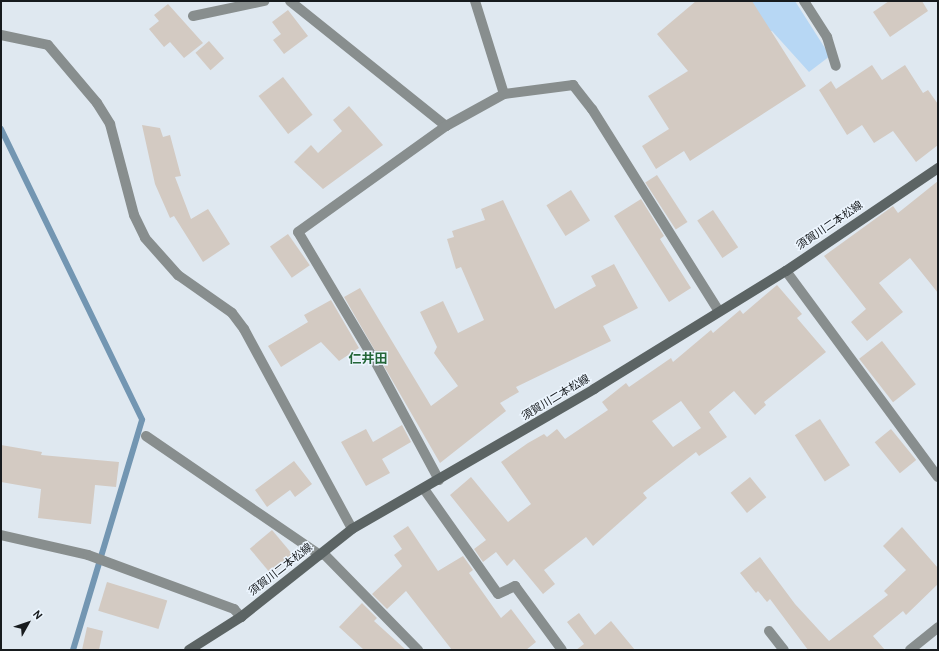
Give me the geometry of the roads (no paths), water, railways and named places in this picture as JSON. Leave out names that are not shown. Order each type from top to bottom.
[{"type":"main road","name":"須賀川二本松線","points":[[190,650],[241,617],[352,529],[594,389],[718,310],[786,271],[938,168]]},
{"type":"street","points":[[193,16],[264,1]]},
{"type":"street","points":[[290,1],[446,126]]},
{"type":"street","points":[[475,1],[504,94]]},
{"type":"street","points":[[804,1],[826,37],[836,66]]},
{"type":"street","points":[[1,35],[48,45],[97,103],[110,124],[134,215],[145,238],[178,275],[227,309],[244,329],[352,529]]},
{"type":"street","points":[[439,480],[375,361],[298,232],[446,126],[504,94],[573,85],[592,109],[718,310]]},
{"type":"street","points":[[786,271],[938,477]]},
{"type":"street","points":[[146,436],[322,554],[418,650]]},
{"type":"street","points":[[424,488],[498,594],[515,586],[562,650]]},
{"type":"street","points":[[1,535],[88,554],[234,609],[241,617]]},
{"type":"street","points":[[910,650],[938,627]]},
{"type":"street","points":[[769,631],[784,650]]},
{"type":"waterway","points":[[1,129],[142,420],[73,650]]},
{"type":"district","name":"仁井田","points":[[368,360]]}]
